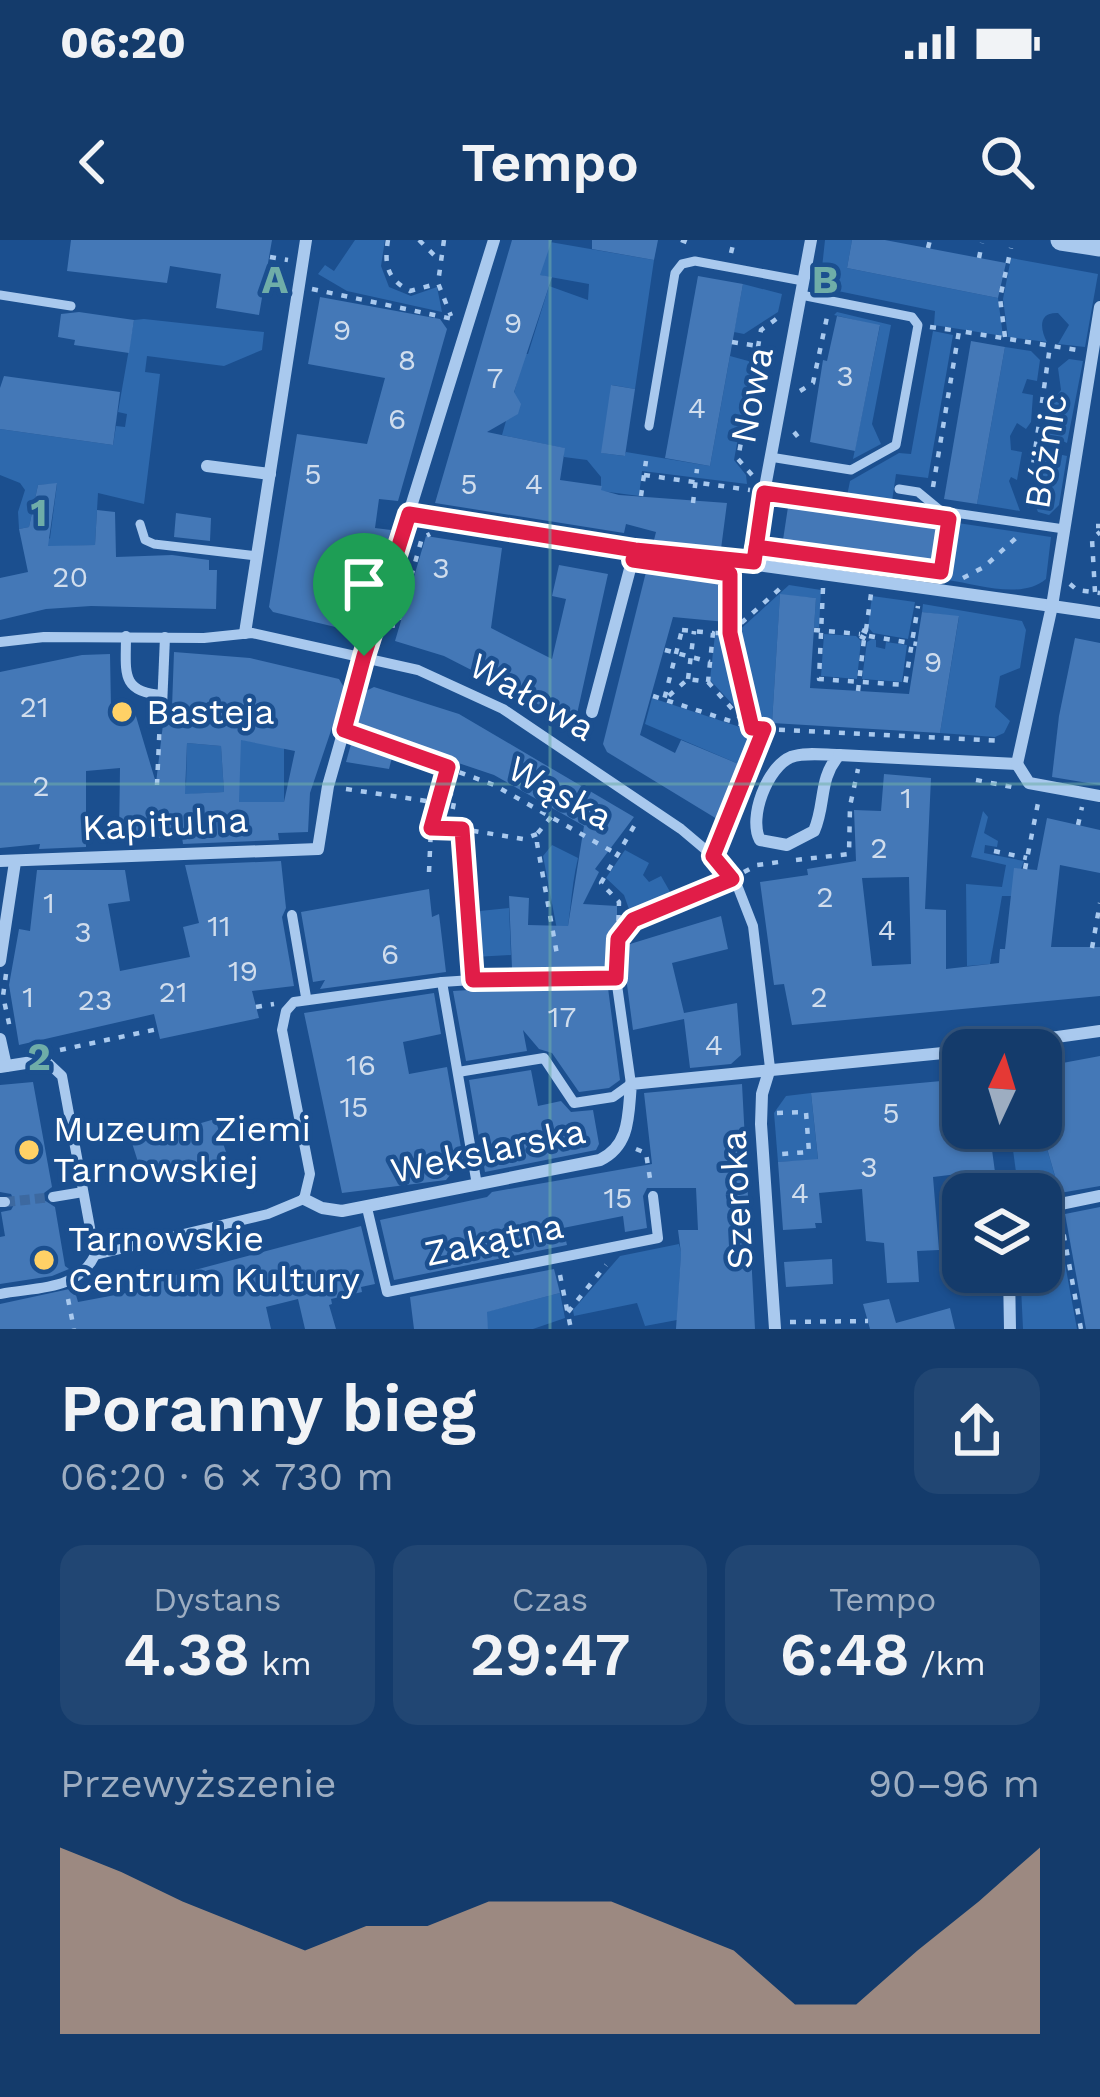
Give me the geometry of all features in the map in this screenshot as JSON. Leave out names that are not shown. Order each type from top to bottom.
[{"type":"street","points":[[245,633],[306,240]]},
{"type":"street","points":[[328,786],[494,240]]},
{"type":"street","name":"Nowa","points":[[754,562],[811,240]]},
{"type":"street","points":[[1061,240],[1100,246]]},
{"type":"street","name":"Bóżnic","points":[[1017,764],[1052,606],[1100,307]]},
{"type":"street","points":[[207,466],[270,474]]},
{"type":"street","points":[[409,514],[1100,613]]},
{"type":"street","points":[[592,712],[635,550]]},
{"type":"street","name":"Wałowa","points":[[0,642],[44,637],[210,638],[245,633],[364,656],[461,686],[546,735],[648,804],[713,856],[732,879],[753,926],[770,1068]]},
{"type":"street","points":[[126,636],[131,686],[162,701],[165,637]]},
{"type":"street","points":[[839,755],[823,780],[814,831],[787,845],[760,840],[755,818],[778,768],[791,757],[839,755],[1017,764],[1030,783],[1100,796]]},
{"type":"street","name":"Kapitulna","points":[[0,862],[318,849],[328,786]]},
{"type":"street","points":[[3,966],[15,862]]},
{"type":"street","points":[[292,915],[306,997]]},
{"type":"street","points":[[95,1255],[268,1214],[304,1198],[311,1183],[282,1030],[286,1012],[306,997],[473,980],[616,978],[632,1084]]},
{"type":"street","points":[[442,982],[477,1185]]},
{"type":"street","points":[[458,1072],[544,1058],[574,1103],[613,1097],[632,1084],[943,1053],[1100,1030]]},
{"type":"street","points":[[0,1294],[83,1275],[95,1255],[62,1076],[44,1057],[3,1067],[6,1037]]},
{"type":"street","name":"Szeroka","points":[[770,1068],[762,1094],[761,1124],[779,1326]]},
{"type":"street","name":"Wekslarska","points":[[304,1198],[332,1210],[367,1208],[600,1160],[621,1143],[632,1084]]},
{"type":"street","points":[[53,1197],[83,1192]]},
{"type":"street","name":"Zakątna","points":[[367,1208],[387,1292],[658,1238],[653,1196]]},
{"type":"street","points":[[1062,1204],[1100,1196]]},
{"type":"street","points":[[1009,1293],[1010,1329]]},
{"type":"lane","points":[[649,426],[675,273],[682,264],[695,261],[802,288],[830,301],[912,317],[918,325],[896,445],[851,470],[770,457]]},
{"type":"lane","points":[[0,295],[71,306]]},
{"type":"lane","points":[[899,489],[918,492],[926,512],[1064,529]]},
{"type":"lane","points":[[140,524],[145,540],[154,544],[257,556]]},
{"type":"path","points":[[388,240],[386,268],[394,281],[410,291],[438,283]]},
{"type":"path","points":[[419,240],[438,259],[444,240]]},
{"type":"path","points":[[928,248],[930,240]]},
{"type":"path","points":[[731,254],[734,241]]},
{"type":"path","points":[[979,258],[982,243]]},
{"type":"path","points":[[1006,339],[1000,298],[1011,248]]},
{"type":"path","points":[[270,257],[292,260]]},
{"type":"path","points":[[312,289],[453,320]]},
{"type":"path","points":[[797,409],[801,388],[813,383],[830,301]]},
{"type":"path","points":[[644,475],[750,490],[752,474],[738,459],[761,330],[784,314]]},
{"type":"path","points":[[918,325],[1087,352]]},
{"type":"path","points":[[920,525],[935,471],[959,332]]},
{"type":"path","points":[[732,342],[758,346]]},
{"type":"path","points":[[975,586],[953,583],[996,557],[1028,523],[1027,499],[1050,346]]},
{"type":"path","points":[[954,362],[967,364]]},
{"type":"path","points":[[946,413],[958,416]]},
{"type":"path","points":[[793,430],[802,442]]},
{"type":"path","points":[[641,496],[646,461]]},
{"type":"path","points":[[692,502],[697,469]]},
{"type":"path","points":[[935,471],[948,473]]},
{"type":"path","points":[[764,493],[926,512],[949,519],[941,572],[946,582]]},
{"type":"path","points":[[814,510],[815,500]]},
{"type":"path","points":[[868,518],[869,507]]},
{"type":"path","points":[[1070,584],[1097,593],[1098,533],[1078,537]]},
{"type":"path","points":[[375,622],[397,626],[422,538],[426,534],[446,537]]},
{"type":"path","points":[[730,574],[730,633],[752,728]]},
{"type":"path","points":[[664,700],[682,630],[730,633],[787,582],[774,580]]},
{"type":"path","points":[[805,585],[824,587],[818,689]]},
{"type":"path","points":[[858,691],[871,593],[887,596]]},
{"type":"path","points":[[902,694],[919,600],[932,602]]},
{"type":"path","points":[[818,630],[914,643]]},
{"type":"path","points":[[664,700],[688,679],[694,631]]},
{"type":"path","points":[[708,682],[713,633]]},
{"type":"path","points":[[665,650],[710,662]]},
{"type":"path","points":[[688,679],[708,682],[760,740]]},
{"type":"path","points":[[819,680],[905,685]]},
{"type":"path","points":[[652,696],[752,728],[998,742],[1009,736]]},
{"type":"path","points":[[713,856],[764,729]]},
{"type":"path","name":"Wąska","points":[[344,730],[494,785],[615,853]]},
{"type":"path","points":[[157,785],[158,739]]},
{"type":"path","points":[[429,872],[428,828],[440,803],[448,767]]},
{"type":"path","points":[[618,939],[633,920],[757,865],[849,854],[850,806],[858,769],[877,770]]},
{"type":"path","points":[[957,777],[1027,790]]},
{"type":"path","points":[[328,786],[440,803]]},
{"type":"path","points":[[1025,869],[1040,792]]},
{"type":"path","points":[[435,817],[442,818],[449,794],[455,797],[448,829]]},
{"type":"path","points":[[1078,825],[1083,800]]},
{"type":"path","points":[[616,978],[619,902],[601,883],[648,804]]},
{"type":"path","points":[[428,828],[524,839],[536,834],[551,817]]},
{"type":"path","points":[[462,829],[473,980]]},
{"type":"path","points":[[536,834],[558,946],[558,976]]},
{"type":"path","points":[[994,851],[1039,856]]},
{"type":"path","points":[[1095,943],[1100,905]]},
{"type":"path","points":[[3,966],[6,1037]]},
{"type":"path","points":[[44,1057],[158,1029]]},
{"type":"path","points":[[772,1114],[806,1112],[808,1152],[773,1154]]},
{"type":"path","points":[[621,1143],[646,1153],[653,1196]]},
{"type":"path","points":[[1062,1225],[1081,1329]]},
{"type":"path","points":[[568,1312],[621,1245]]},
{"type":"path","points":[[557,1258],[571,1329]]},
{"type":"path","points":[[65,1282],[74,1329]]},
{"type":"path","points":[[779,1326],[868,1321]]},
{"type":"shaded area","points":[[355,240],[385,240],[381,266],[389,287],[411,296],[437,287],[442,312],[347,291],[318,274],[325,265],[334,271]]},
{"type":"shaded area","points":[[825,240],[852,240],[847,268],[998,298],[1003,336],[934,325],[935,311],[833,290],[821,277]]},
{"type":"shaded area","points":[[550,242],[654,260],[635,389],[612,385],[602,453],[624,456],[626,452],[710,466],[730,356],[752,362],[734,460],[747,484],[642,471],[639,496],[601,491],[601,477],[587,460],[564,457],[564,448],[502,435],[549,286],[588,300],[589,284],[539,275]]},
{"type":"shaded area","points":[[1011,258],[1098,274],[1085,347],[1058,344],[1069,325],[1058,313],[1047,315],[1042,322],[1047,342],[1008,337],[1003,299]]},
{"type":"shaded area","points":[[743,284],[782,294],[778,312],[744,334],[734,332]]},
{"type":"shaded area","points":[[834,315],[891,325],[872,424],[881,444],[853,459],[880,326]]},
{"type":"shaded area","points":[[134,320],[264,332],[262,350],[224,366],[147,356],[145,372],[160,374],[144,504],[98,493],[95,545],[40,547],[50,538],[57,484],[38,485],[29,527],[19,529],[25,490],[0,475],[0,429],[113,445],[116,426],[125,427],[127,414],[118,412]]},
{"type":"shaded area","points":[[933,331],[953,335],[928,478],[896,474],[891,508],[790,494],[791,488],[847,496],[850,481],[899,453],[911,454]]},
{"type":"shaded area","points":[[1005,347],[1031,351],[1040,360],[1037,381],[1027,379],[1022,393],[1033,395],[1031,422],[1026,429],[1017,423],[1010,436],[1011,450],[1022,452],[1017,480],[1011,477],[1009,481],[1020,511],[977,504]]},
{"type":"shaded area","points":[[1069,359],[1083,361],[1067,443],[1047,434],[1047,421],[1061,390],[1058,368]]},
{"type":"shaded area","points":[[1049,452],[1067,456],[1059,505],[1049,515],[1038,512],[1034,502],[1042,487],[1038,461]]},
{"type":"shaded area","points":[[951,522],[1051,537],[1046,579],[1012,590],[948,580],[944,572]]},
{"type":"shaded area","points":[[789,585],[821,590],[819,628],[814,627],[816,598],[780,595],[772,723],[754,722],[735,634]]},
{"type":"shaded area","points":[[872,596],[915,602],[908,639],[873,633],[868,627]]},
{"type":"shaded area","points":[[923,604],[1022,621],[1026,630],[1020,668],[1000,676],[995,707],[1010,721],[1004,733],[995,737],[940,733],[959,617],[922,612]]},
{"type":"shaded area","points":[[715,634],[729,637],[749,722],[710,680]]},
{"type":"shaded area","points":[[824,634],[856,636],[861,641],[857,679],[821,676]]},
{"type":"shaded area","points":[[872,639],[876,647],[885,649],[886,642],[907,645],[902,682],[862,679],[867,642]]},
{"type":"shaded area","points":[[652,698],[753,734],[741,765],[645,724]]},
{"type":"shaded area","points":[[239,739],[284,748],[284,802],[239,802]]},
{"type":"shaded area","points":[[187,743],[221,746],[224,792],[176,795],[186,785]]},
{"type":"shaded area","points":[[983,811],[988,817],[984,833],[998,841],[997,847],[985,845],[984,853],[1024,861],[1011,896],[1002,896],[990,964],[967,966],[966,884],[1002,887],[1006,865],[971,857]]},
{"type":"shaded area","points":[[552,845],[578,858],[562,956],[543,856]]},
{"type":"shaded area","points":[[625,850],[649,863],[643,875],[649,882],[661,876],[673,897],[631,915],[624,895],[606,878]]},
{"type":"shaded area","points":[[509,908],[511,955],[474,957],[470,912]]},
{"type":"shaded area","points":[[811,1093],[818,1160],[778,1162],[774,1113],[786,1096]]},
{"type":"shaded area","points":[[1013,1149],[1047,1149],[1054,1173],[1016,1173]]},
{"type":"shaded area","points":[[679,1244],[681,1252],[712,1255],[681,1255],[677,1320],[645,1326],[637,1303],[574,1316],[573,1310],[620,1256]]},
{"type":"shaded area","points":[[1062,1247],[1077,1329],[1023,1329],[1021,1293],[1062,1293]]},
{"type":"shaded area","points":[[560,1293],[565,1318],[533,1329],[488,1329],[485,1312]]},
{"type":"building","points":[[71,240],[272,240],[259,315],[216,308],[221,274],[170,266],[167,283],[67,271]]},
{"type":"building","points":[[512,240],[552,240],[540,275],[552,277],[514,392],[521,404],[518,414],[487,432],[565,448],[560,480],[602,486],[601,490],[619,495],[727,503],[721,549],[654,540],[656,532],[626,524],[624,533],[435,503]]},
{"type":"building","points":[[592,240],[658,240],[654,260],[592,249]]},
{"type":"building","points":[[852,240],[885,240],[1006,263],[998,298],[847,268]]},
{"type":"building","points":[[698,276],[743,284],[710,466],[665,458]]},
{"type":"building","points":[[320,297],[440,319],[447,329],[398,501],[379,499],[375,528],[391,530],[363,629],[356,632],[273,612],[269,607],[297,434],[367,444],[385,378],[308,364]]},
{"type":"building","points":[[61,314],[134,320],[129,353],[74,345],[75,340],[58,337]]},
{"type":"building","points":[[837,316],[880,325],[855,451],[810,442],[823,360],[827,361]]},
{"type":"building","points":[[971,341],[1005,347],[977,504],[944,499]]},
{"type":"building","points":[[4,376],[120,392],[113,445],[0,429]]},
{"type":"building","points":[[611,385],[635,389],[625,456],[601,453]]},
{"type":"building","points":[[57,483],[48,546],[95,545],[97,510],[115,512],[116,557],[172,555],[209,560],[209,570],[217,570],[216,609],[91,606],[46,609],[0,620],[0,578],[28,572],[19,529],[29,527],[38,485]]},
{"type":"building","points":[[788,507],[946,529],[941,562],[783,540]]},
{"type":"building","points":[[176,513],[211,518],[210,541],[174,537]]},
{"type":"building","points":[[426,536],[502,548],[491,628],[552,659],[566,599],[552,596],[559,565],[608,574],[575,723],[444,656],[395,641]]},
{"type":"building","points":[[649,560],[718,570],[726,576],[726,622],[673,617],[640,735],[675,753],[681,740],[741,765],[717,819],[607,752],[603,744]]},
{"type":"building","points":[[780,594],[816,598],[810,688],[909,694],[922,612],[959,616],[940,733],[772,723]]},
{"type":"building","points":[[1075,638],[1100,643],[1100,785],[1052,777]]},
{"type":"building","points":[[174,652],[250,658],[339,679],[345,689],[310,793],[308,832],[278,833],[279,840],[183,844],[182,837],[119,839],[120,768],[86,771],[86,847],[0,848],[0,672],[110,654],[111,708],[125,706],[135,713],[156,783],[164,716],[172,707]],"holes":[[[241,740],[295,751],[284,802],[239,802]],[[187,743],[221,746],[224,792],[185,794]]]},
{"type":"building","points":[[374,687],[459,714],[634,817],[595,869],[599,872],[583,904],[617,906],[617,948],[721,916],[728,949],[672,963],[684,1013],[737,1003],[741,1055],[731,1064],[690,1068],[684,1019],[633,1030],[626,977],[620,969],[512,968],[509,896],[529,898],[528,925],[568,926],[584,826],[494,775],[396,742],[389,769],[346,762],[366,691]]},
{"type":"building","points":[[884,774],[931,778],[925,909],[946,910],[946,969],[999,963],[1000,949],[1005,949],[1014,868],[1037,870],[1047,818],[1100,830],[1100,873],[1060,865],[1051,947],[1100,947],[1100,996],[792,1025],[784,984],[774,985],[760,882],[856,861],[854,810],[881,811]],"holes":[[[909,877],[911,964],[872,966],[862,878]]]},
{"type":"building","points":[[281,861],[286,908],[282,917],[294,986],[252,991],[259,1018],[160,1039],[154,1014],[19,1045],[9,985],[19,929],[30,931],[37,870],[125,870],[130,901],[108,904],[120,971],[190,957],[183,927],[199,923],[185,865]]},
{"type":"building","points":[[429,889],[432,917],[439,914],[446,972],[320,989],[325,980],[313,982],[301,912]]},
{"type":"building","points":[[608,988],[620,1080],[609,1088],[579,1092],[552,1053],[539,1049],[523,1030],[527,1051],[466,1061],[453,991]]},
{"type":"building","points":[[434,993],[441,1034],[403,1042],[409,1074],[447,1067],[463,1159],[446,1180],[342,1193],[304,1013]]},
{"type":"building","points":[[1100,1056],[1100,1186],[1062,1193],[1062,1173],[1054,1173],[1047,1149],[1062,1149],[1062,1063]]},
{"type":"building","points":[[531,1070],[538,1106],[561,1101],[571,1112],[593,1110],[599,1144],[596,1150],[485,1172],[469,1080]]},
{"type":"building","points":[[942,1081],[942,1149],[992,1149],[995,1173],[933,1177],[939,1250],[917,1251],[919,1282],[887,1283],[884,1243],[866,1241],[862,1189],[819,1193],[822,1223],[815,1223],[816,1228],[783,1230],[778,1162],[818,1159],[811,1093]]},
{"type":"building","points":[[33,1082],[52,1187],[44,1193],[44,1200],[55,1207],[69,1269],[0,1284],[0,1237],[5,1236],[1,1212],[11,1210],[15,1203],[11,1194],[0,1192],[0,1085]]},
{"type":"building","points":[[742,1084],[755,1329],[676,1329],[678,1230],[698,1230],[696,1188],[647,1188],[643,1196],[647,1228],[625,1232],[623,1216],[563,1228],[567,1245],[394,1280],[380,1220],[487,1197],[492,1192],[652,1164],[644,1093]]},
{"type":"building","points":[[215,1119],[231,1167],[173,1183],[171,1174],[144,1181],[132,1143]]},
{"type":"building","points":[[1100,1207],[1100,1329],[1086,1329],[1065,1214]]},
{"type":"building","points":[[361,1226],[375,1284],[331,1299],[336,1329],[305,1329],[298,1299],[266,1307],[271,1329],[0,1329],[0,1304],[74,1288],[78,1302],[126,1293],[157,1280]]},
{"type":"building","points":[[832,1259],[833,1284],[786,1287],[784,1262]]},
{"type":"building","points":[[554,1269],[560,1293],[487,1312],[488,1329],[414,1329],[410,1297]]},
{"type":"building","points":[[889,1299],[896,1323],[950,1308],[955,1329],[870,1329],[863,1304]]},
{"type":"tunnel","points":[[5,1202],[53,1197]]},
{"type":"place","name":"Basteja","points":[[122,712]]},
{"type":"place","name":"Muzeum Ziemi Tarnowskiej","points":[[29,1150]]},
{"type":"place","name":"Tarnowskie Centrum Kultury","points":[[44,1260]]},
{"type":"route","points":[[364,656],[344,730],[448,767],[431,828],[462,829],[473,980],[616,978],[618,939],[633,920],[732,879],[713,856],[764,729],[752,728],[730,633],[730,574],[633,560],[635,550],[754,562],[756,547],[941,572],[949,519],[764,493],[758,525],[754,562],[635,550],[409,514],[364,656]]}]
